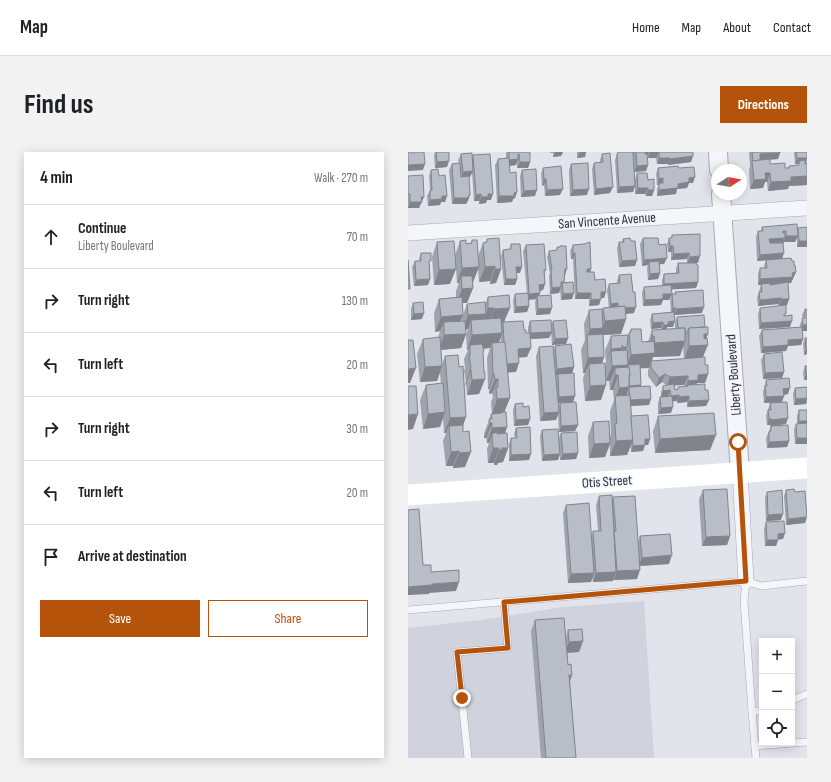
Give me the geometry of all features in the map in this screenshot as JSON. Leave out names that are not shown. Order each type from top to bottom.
[{"type":"main road","name":"Otis Street","points":[[408,495],[807,468]]},
{"type":"street","points":[[718,152],[719,164]]},
{"type":"street","name":"Liberty Boulevard","points":[[721,200],[746,581]]},
{"type":"street","name":"San Vincente Avenue","points":[[408,233],[807,208]]},
{"type":"lane","points":[[408,610],[746,581],[762,586],[807,581]]},
{"type":"lane","points":[[746,581],[744,601],[756,758]]},
{"type":"lane","points":[[468,758],[457,652],[508,648],[504,602]]},
{"type":"lane","points":[[795,699],[807,694]]},
{"type":"lane","points":[[752,711],[759,711]]},
{"type":"lane","points":[[755,746],[807,742]]},
{"type":"shaded area","points":[[644,601],[654,758],[408,758],[408,628],[481,620],[563,607]]},
{"type":"building","points":[[408,152],[424,152],[425,164],[408,165]]},
{"type":"building","points":[[436,152],[449,152],[449,161],[437,162]]},
{"type":"building","points":[[509,152],[530,152],[530,162],[520,162],[519,154],[518,159],[509,160]]},
{"type":"building","points":[[618,152],[633,152],[635,186],[619,187]]},
{"type":"building","points":[[636,152],[645,152],[645,154],[647,154],[648,165],[637,166]]},
{"type":"building","points":[[659,152],[693,152],[693,156],[670,159],[659,158]]},
{"type":"building","points":[[752,152],[780,153],[760,154],[760,160],[753,161]]},
{"type":"building","points":[[796,152],[807,152],[807,158],[797,158]]},
{"type":"building","points":[[472,153],[473,171],[463,172],[461,154]]},
{"type":"building","points":[[610,153],[613,187],[596,189],[594,163],[603,162],[602,154]]},
{"type":"building","points":[[490,154],[493,194],[488,194],[488,197],[481,197],[481,194],[476,195],[473,155]]},
{"type":"building","points":[[509,158],[510,173],[516,172],[517,192],[514,193],[514,196],[499,196],[498,159]]},
{"type":"building","points":[[770,159],[770,164],[785,163],[785,168],[799,165],[799,161],[805,160],[805,164],[807,163],[807,176],[791,177],[791,181],[771,182],[770,173],[765,173],[766,179],[754,180],[752,161]]},
{"type":"building","points":[[460,163],[461,177],[469,176],[470,195],[468,198],[454,198],[452,164]]},
{"type":"building","points":[[588,163],[589,189],[573,190],[571,164]]},
{"type":"building","points":[[561,166],[563,189],[547,190],[543,168]]},
{"type":"building","points":[[678,166],[679,168],[694,167],[695,177],[689,178],[689,182],[678,184],[678,188],[659,190],[659,183],[663,183],[663,178],[659,179],[658,168]]},
{"type":"building","points":[[438,169],[439,176],[445,175],[447,196],[442,196],[442,199],[430,200],[430,190],[432,190],[431,170]]},
{"type":"building","points":[[536,169],[537,190],[524,191],[522,170]]},
{"type":"building","points":[[637,173],[647,173],[648,180],[654,179],[654,190],[648,190],[648,188],[638,188]]},
{"type":"building","points":[[423,175],[424,197],[421,197],[422,202],[410,202],[410,194],[408,194],[408,176]]},
{"type":"building","points":[[797,224],[798,236],[786,236],[786,231],[783,231],[783,233],[785,233],[785,238],[769,239],[770,243],[783,243],[784,253],[760,255],[758,231],[763,231],[762,227]]},
{"type":"building","points":[[807,227],[807,241],[799,241],[798,228]]},
{"type":"building","points":[[700,234],[700,256],[690,257],[689,253],[674,254],[673,246],[670,246],[669,238],[672,238],[672,235]]},
{"type":"building","points":[[499,238],[501,269],[495,269],[495,266],[485,267],[483,243],[487,242],[487,239]]},
{"type":"building","points":[[630,238],[631,241],[635,241],[637,260],[622,261],[619,242],[624,242],[623,239]]},
{"type":"building","points":[[643,238],[658,238],[659,245],[666,244],[667,258],[644,260]]},
{"type":"building","points":[[466,240],[466,244],[472,243],[472,240],[477,240],[479,267],[462,268],[460,241]]},
{"type":"building","points":[[454,241],[456,269],[439,270],[437,242]]},
{"type":"building","points":[[590,242],[591,269],[587,269],[587,272],[594,272],[595,280],[605,279],[606,292],[601,292],[601,299],[591,300],[591,293],[577,293],[575,253],[573,253],[573,245]]},
{"type":"building","points":[[511,244],[520,244],[522,267],[516,267],[517,279],[506,279],[503,250],[511,249]]},
{"type":"building","points":[[544,244],[546,270],[544,270],[545,284],[539,285],[540,293],[529,294],[526,245]]},
{"type":"building","points":[[566,246],[567,269],[565,269],[564,282],[561,282],[561,287],[552,288],[552,270],[549,251],[557,250],[557,247]]},
{"type":"building","points":[[421,253],[431,253],[431,261],[429,261],[430,279],[416,280],[415,261],[421,261]]},
{"type":"building","points":[[791,258],[792,261],[794,261],[796,272],[792,273],[793,277],[760,279],[760,268],[767,268],[766,260]]},
{"type":"building","points":[[408,260],[410,289],[408,289]]},
{"type":"building","points":[[659,261],[660,273],[650,274],[649,262]]},
{"type":"building","points":[[678,263],[696,263],[698,265],[698,282],[664,284],[664,274],[679,273]]},
{"type":"building","points":[[631,274],[633,292],[635,292],[636,307],[625,308],[625,306],[618,307],[618,303],[611,304],[609,284],[620,283],[619,275]]},
{"type":"building","points":[[461,276],[472,276],[473,288],[462,289]]},
{"type":"building","points":[[573,282],[574,293],[563,294],[562,283]]},
{"type":"building","points":[[788,282],[789,299],[781,298],[760,300],[759,292],[762,292],[761,284],[770,283],[770,285]]},
{"type":"building","points":[[671,285],[672,294],[663,294],[663,299],[645,300],[644,287]]},
{"type":"building","points":[[703,290],[704,307],[673,308],[672,294],[676,294],[675,292]]},
{"type":"building","points":[[528,293],[529,306],[516,307],[515,294]]},
{"type":"building","points":[[509,295],[510,308],[488,308],[488,297]]},
{"type":"building","points":[[551,295],[552,308],[538,309],[537,296]]},
{"type":"building","points":[[462,297],[463,315],[441,317],[439,299]]},
{"type":"building","points":[[423,302],[424,313],[414,314],[413,303]]},
{"type":"building","points":[[485,302],[486,314],[468,315],[467,304]]},
{"type":"building","points":[[786,305],[786,314],[784,314],[784,316],[792,315],[792,321],[761,323],[760,308]]},
{"type":"building","points":[[625,306],[626,319],[605,321],[603,308]]},
{"type":"building","points":[[602,309],[603,328],[590,329],[589,310]]},
{"type":"building","points":[[805,309],[807,309],[807,325],[803,325],[802,318],[805,318]]},
{"type":"building","points":[[674,312],[675,321],[668,322],[668,325],[664,325],[663,322],[653,323],[652,314]]},
{"type":"building","points":[[704,315],[705,327],[689,328],[686,334],[685,328],[678,328],[677,317]]},
{"type":"building","points":[[501,318],[502,333],[472,335],[471,320]]},
{"type":"building","points":[[551,320],[552,332],[531,333],[530,321]]},
{"type":"building","points":[[566,320],[568,338],[555,339],[553,321]]},
{"type":"building","points":[[465,321],[466,334],[444,335],[444,322]]},
{"type":"building","points":[[523,321],[524,330],[526,330],[526,333],[530,333],[531,348],[518,349],[519,363],[507,364],[503,322]]},
{"type":"building","points":[[708,327],[708,334],[704,334],[704,339],[707,338],[708,345],[689,346],[689,328]]},
{"type":"building","points":[[802,327],[803,339],[788,340],[788,345],[763,347],[762,330]]},
{"type":"building","points":[[685,328],[685,341],[655,343],[654,336],[652,336],[652,330]]},
{"type":"building","points":[[631,329],[641,329],[642,342],[654,341],[655,353],[631,355],[629,333],[631,332]]},
{"type":"building","points":[[603,334],[604,357],[588,358],[587,335]]},
{"type":"building","points":[[628,335],[627,347],[623,347],[622,345],[622,348],[611,349],[611,336]]},
{"type":"building","points":[[440,337],[442,366],[425,367],[423,339]]},
{"type":"building","points":[[805,338],[807,338],[807,349],[806,349]]},
{"type":"building","points":[[408,340],[413,340],[416,368],[408,369]]},
{"type":"building","points":[[505,342],[510,398],[497,399],[496,387],[498,387],[498,379],[495,379],[493,374],[492,343]]},
{"type":"building","points":[[482,344],[484,351],[485,379],[472,380],[469,356],[470,345]]},
{"type":"building","points":[[571,344],[574,367],[557,369],[555,346]]},
{"type":"building","points":[[553,346],[559,412],[544,413],[539,347]]},
{"type":"building","points":[[627,350],[628,365],[612,366],[611,351]]},
{"type":"building","points":[[782,352],[784,372],[765,373],[764,354]]},
{"type":"building","points":[[458,355],[459,367],[463,366],[466,417],[450,418],[445,356]]},
{"type":"building","points":[[705,357],[705,365],[708,365],[708,374],[698,375],[698,380],[688,381],[688,376],[670,377],[665,374],[659,378],[651,367],[651,361]]},
{"type":"building","points":[[605,363],[606,385],[590,386],[589,364]]},
{"type":"building","points":[[640,364],[641,385],[629,386],[630,375],[629,367],[627,367],[628,365]]},
{"type":"building","points":[[805,366],[807,366],[807,374],[806,374]]},
{"type":"building","points":[[629,367],[629,387],[619,388],[618,375],[615,375],[615,368]]},
{"type":"building","points":[[574,373],[575,396],[559,397],[558,374]]},
{"type":"building","points":[[789,378],[790,388],[783,389],[784,396],[766,397],[766,380]]},
{"type":"building","points":[[443,383],[445,412],[428,414],[426,385]]},
{"type":"building","points":[[674,384],[675,390],[678,389],[678,387],[688,385],[705,384],[705,390],[708,390],[709,400],[689,401],[689,396],[671,396],[670,390],[663,391],[663,386]]},
{"type":"building","points":[[408,386],[416,386],[418,414],[408,415]]},
{"type":"building","points":[[650,386],[651,399],[630,400],[629,387]]},
{"type":"building","points":[[807,387],[807,398],[796,399],[795,388]]},
{"type":"building","points":[[630,395],[633,440],[616,441],[615,424],[617,423],[615,396]]},
{"type":"building","points":[[672,396],[673,407],[661,408],[660,397]]},
{"type":"building","points":[[576,402],[578,425],[561,426],[560,403]]},
{"type":"building","points":[[787,402],[788,418],[769,419],[768,410],[771,410],[770,403]]},
{"type":"building","points":[[523,403],[523,407],[529,406],[530,419],[516,420],[515,404]]},
{"type":"building","points":[[799,410],[807,410],[807,421],[799,421]]},
{"type":"building","points":[[506,412],[507,427],[492,428],[492,423],[490,423],[489,419],[492,419],[491,414]]},
{"type":"building","points":[[714,413],[716,435],[660,439],[658,416]]},
{"type":"building","points":[[648,415],[650,439],[645,439],[645,445],[633,446],[631,416]]},
{"type":"building","points":[[609,421],[610,443],[594,444],[593,422]]},
{"type":"building","points":[[807,423],[807,438],[797,438],[796,424]]},
{"type":"building","points":[[463,425],[463,432],[469,431],[471,452],[451,452],[449,426]]},
{"type":"building","points":[[788,425],[789,441],[769,442],[769,432],[771,431],[771,426]]},
{"type":"building","points":[[530,427],[531,454],[511,455],[511,438],[517,438],[516,428]]},
{"type":"building","points":[[558,429],[560,454],[544,455],[542,430]]},
{"type":"building","points":[[497,432],[497,434],[507,433],[508,448],[502,448],[502,450],[499,450],[499,448],[493,448],[492,434]]},
{"type":"building","points":[[577,432],[578,453],[563,454],[561,433]]},
{"type":"building","points":[[727,489],[730,536],[706,537],[703,490]]},
{"type":"building","points":[[794,489],[795,492],[805,491],[807,517],[788,519],[786,490]]},
{"type":"building","points":[[782,490],[783,514],[768,515],[767,492]]},
{"type":"building","points":[[612,495],[616,572],[596,573],[593,531],[601,531],[599,496]]},
{"type":"building","points":[[635,496],[640,570],[617,571],[613,497]]},
{"type":"building","points":[[589,503],[594,573],[571,574],[566,505]]},
{"type":"building","points":[[419,509],[423,565],[431,565],[431,572],[459,570],[459,582],[408,587],[408,510]]},
{"type":"building","points":[[784,521],[785,533],[778,534],[778,540],[767,540],[766,522]]},
{"type":"building","points":[[670,534],[672,555],[642,558],[640,536]]},
{"type":"building","points":[[564,618],[568,665],[571,664],[572,675],[569,675],[576,758],[546,758],[535,620]]},
{"type":"building","points":[[582,629],[583,641],[569,642],[568,630]]},
{"type":"route","points":[[462,698],[457,652],[508,648],[504,602],[746,581],[738,442]]}]
